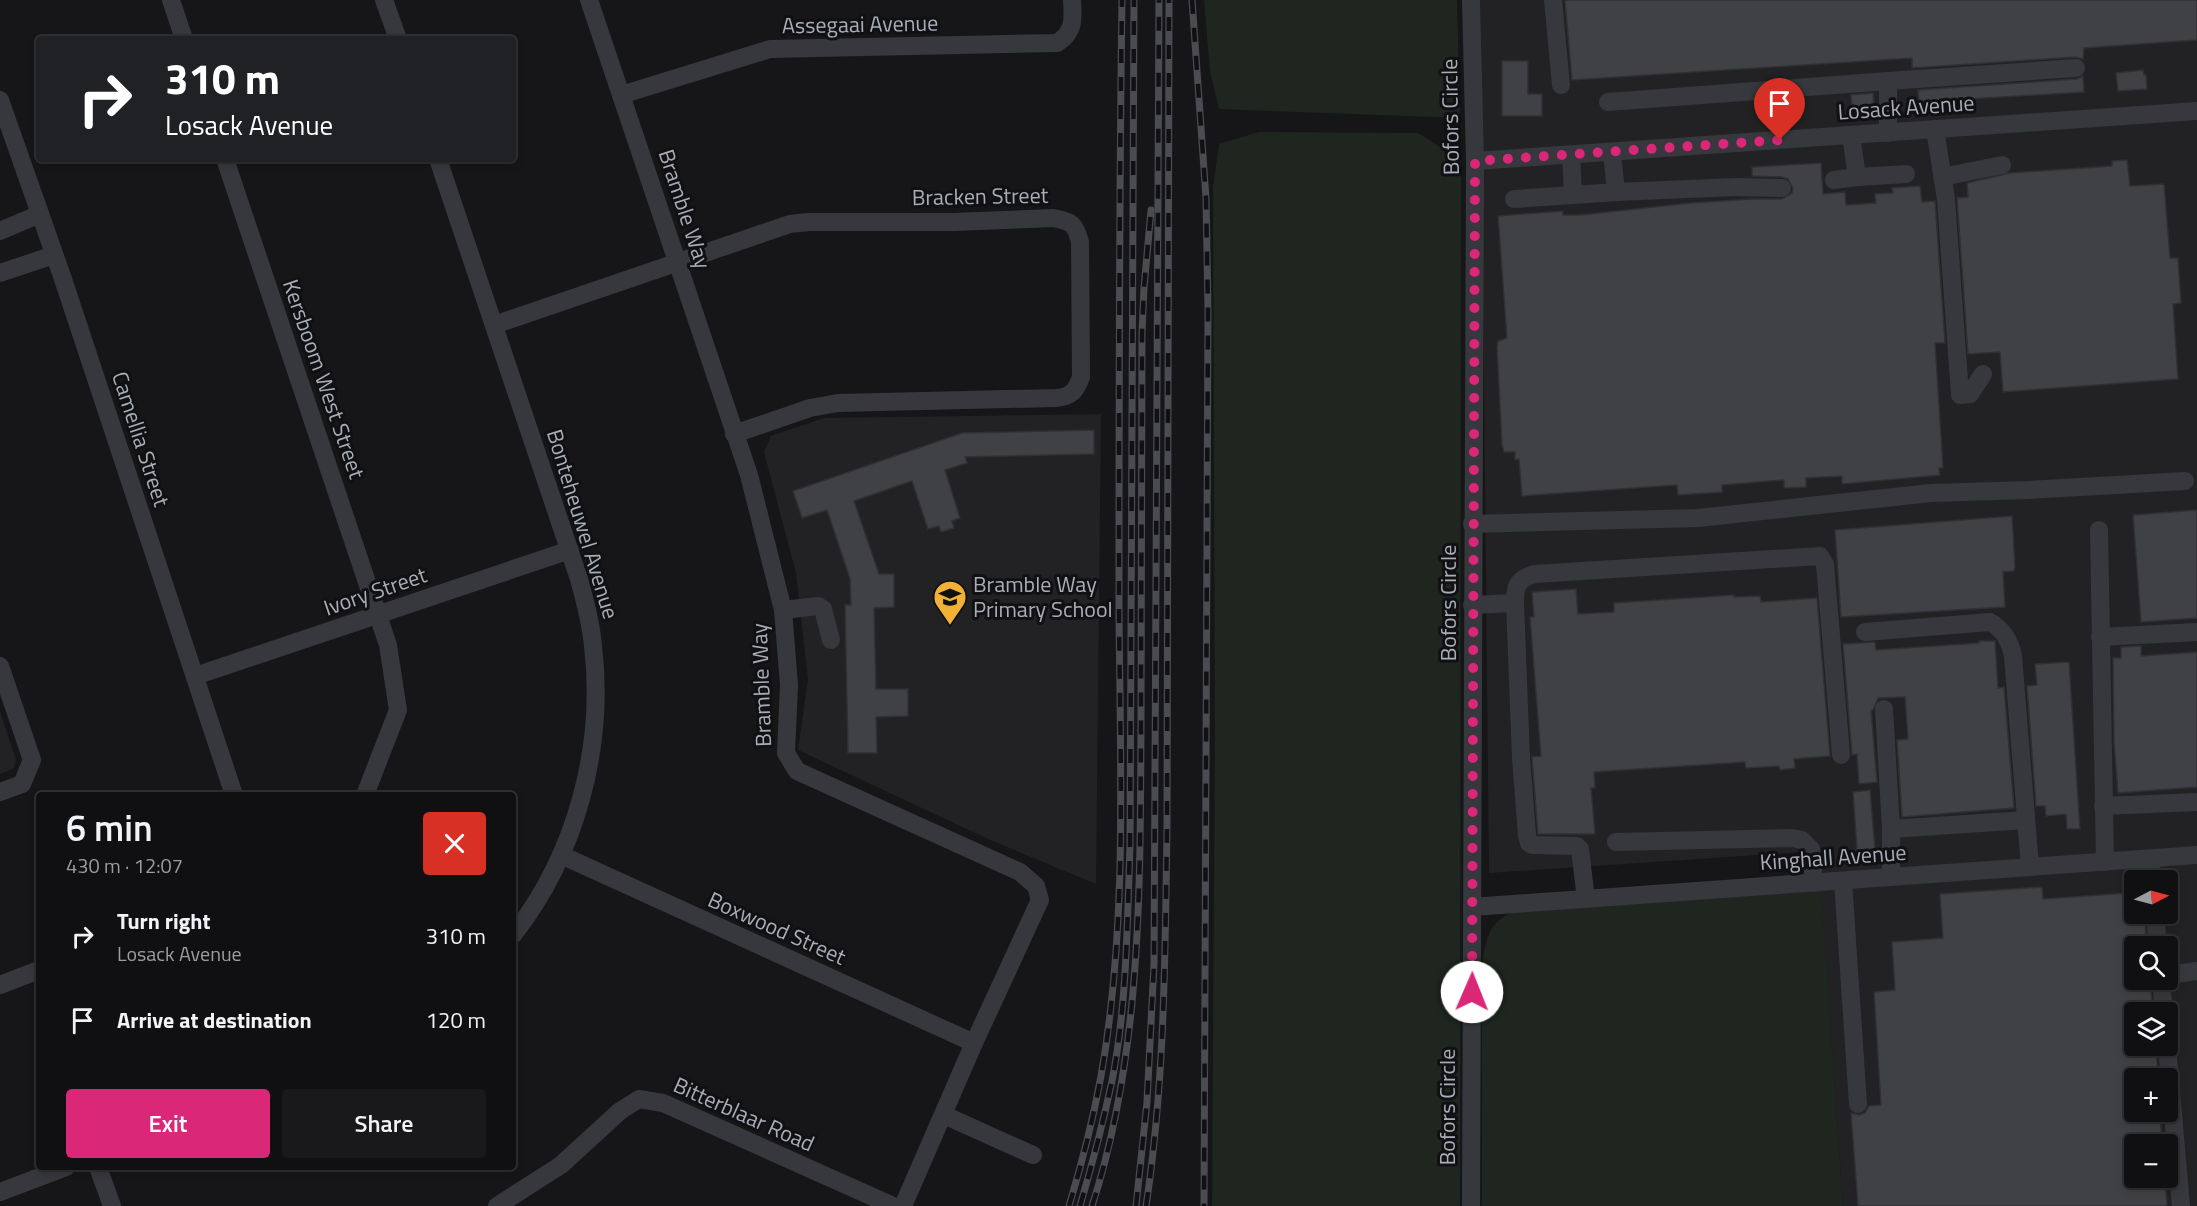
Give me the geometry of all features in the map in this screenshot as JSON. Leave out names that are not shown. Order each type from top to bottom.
[{"type":"street","points":[[171,0],[183,36]]},
{"type":"street","points":[[384,0],[397,36]]},
{"type":"street","name":"Bramble Way","points":[[589,0],[748,475],[783,610],[789,685],[786,753],[797,771],[1020,872],[1036,886],[1040,900],[974,1043],[903,1206]]},
{"type":"street","name":"Assegaai Avenue","points":[[621,95],[770,50],[1057,43],[1070,32],[1073,24],[1072,0]]},
{"type":"street","name":"Bofors Circle","points":[[1471,0],[1475,161],[1471,1206]]},
{"type":"street","points":[[1553,0],[1561,85]]},
{"type":"street","points":[[1608,102],[2076,68]]},
{"type":"street","points":[[1888,81],[1888,132]]},
{"type":"street","name":"Camellia Street","points":[[0,100],[233,792]]},
{"type":"street","name":"Losack Avenue","points":[[1475,161],[2197,111]]},
{"type":"street","points":[[1935,129],[1946,199],[1960,394],[1970,394],[1983,374]]},
{"type":"street","points":[[1851,135],[1857,177]]},
{"type":"street","points":[[1612,152],[1616,192]]},
{"type":"street","points":[[1571,154],[1572,195]]},
{"type":"street","name":"Kersboom West Street","points":[[226,162],[388,645],[398,710],[366,792]]},
{"type":"street","name":"Bonteheuwel Avenue","points":[[439,162],[570,550],[590,622],[596,686],[588,767],[581,798],[561,855],[541,894],[516,931]]},
{"type":"street","points":[[1942,177],[2002,165]]},
{"type":"street","points":[[1834,180],[1906,174]]},
{"type":"street","points":[[1514,199],[1736,187],[1782,188]]},
{"type":"street","points":[[0,231],[40,214]]},
{"type":"street","name":"Bracken Street","points":[[494,325],[774,229],[808,222],[953,222],[1053,218],[1067,220],[1076,227],[1080,242],[1081,377],[1077,388],[1071,394],[1056,398],[818,405],[735,434]]},
{"type":"street","points":[[0,273],[54,255]]},
{"type":"street","points":[[1472,524],[1698,518],[1931,493],[2018,491],[2185,481]]},
{"type":"street","points":[[2099,530],[2104,862]]},
{"type":"street","name":"Ivory Street","points":[[195,676],[570,550]]},
{"type":"street","points":[[1586,899],[1580,849],[1576,846],[1532,845],[1527,835],[1521,758],[1515,603],[1515,587],[1519,581],[1535,574],[1820,556],[1825,564],[1827,581],[1841,755]]},
{"type":"street","points":[[1472,605],[1515,603]]},
{"type":"street","points":[[783,610],[818,606],[823,609],[831,640]]},
{"type":"street","points":[[1865,632],[1990,622],[2010,642],[2030,867]]},
{"type":"street","points":[[2100,637],[2197,632]]},
{"type":"street","points":[[0,666],[32,760],[22,784],[0,792]]},
{"type":"street","points":[[1884,709],[1891,829],[1890,878]]},
{"type":"street","points":[[2103,806],[2197,802]]},
{"type":"street","points":[[1891,829],[2026,820]]},
{"type":"street","points":[[1616,842],[1791,838],[1802,840],[1811,849],[1814,883]]},
{"type":"street","name":"Boxwood Street","points":[[561,855],[974,1043]]},
{"type":"street","name":"Kinghall Avenue","points":[[1472,907],[2197,855]]},
{"type":"street","points":[[2150,858],[2151,870]]},
{"type":"street","points":[[1843,881],[1858,1104]]},
{"type":"street","points":[[0,985],[36,971]]},
{"type":"street","points":[[2178,974],[2197,971]]},
{"type":"street","points":[[2168,1056],[2181,1206]]},
{"type":"street","name":"Bitterblaar Road","points":[[497,1206],[561,1165],[620,1111],[639,1099],[663,1103],[893,1206]]},
{"type":"street","points":[[944,1115],[1033,1155]]},
{"type":"street","points":[[0,1192],[58,1170]]},
{"type":"street","points":[[99,1170],[112,1206]]},
{"type":"shaded area","points":[[1204,0],[1457,0],[1460,118],[1219,109],[1210,71]]},
{"type":"shaded area","points":[[1480,0],[2197,0],[2197,1206],[1843,1206],[1818,851],[1489,873]]},
{"type":"shaded area","points":[[1259,132],[1418,133],[1461,160],[1460,1206],[1212,1206],[1215,733],[1213,188],[1219,144]]},
{"type":"shaded area","name":"Bramble Way Primary School","points":[[1101,414],[1096,884],[988,839],[798,750],[808,679],[796,573],[764,452],[771,436],[824,418]]},
{"type":"shaded area","points":[[0,711],[16,760],[13,769],[0,774]]},
{"type":"shaded area","points":[[1821,886],[1843,1206],[1482,1206],[1482,964],[1488,937],[1495,924],[1519,910]]},
{"type":"building","points":[[1565,0],[2197,0],[2197,40],[2084,48],[2083,59],[2075,57],[1912,68],[1912,58],[1572,80]]},
{"type":"building","points":[[1502,61],[1528,61],[1528,94],[1542,94],[1542,116],[1502,116]]},
{"type":"building","points":[[2143,70],[2146,75],[2147,89],[2118,91],[2116,73]]},
{"type":"building","points":[[2083,76],[2084,92],[1919,102],[1918,90],[2077,79]]},
{"type":"building","points":[[1873,93],[1874,108],[1852,110],[1851,95]]},
{"type":"building","points":[[2127,160],[2130,186],[2164,184],[2170,258],[2178,258],[2181,303],[2173,304],[2178,379],[2003,392],[2000,352],[1968,354],[1957,198],[1968,197],[1967,183],[2010,173],[2112,166],[2112,161]]},
{"type":"building","points":[[1821,163],[1823,194],[1845,192],[1846,205],[1876,203],[1875,194],[1893,193],[1892,188],[1920,186],[1922,202],[1935,201],[1945,343],[1935,343],[1943,468],[1939,468],[1940,475],[1842,484],[1842,476],[1806,478],[1806,487],[1784,488],[1784,480],[1722,485],[1722,492],[1678,495],[1677,485],[1522,496],[1519,459],[1515,460],[1515,452],[1504,452],[1502,445],[1497,347],[1498,341],[1507,338],[1498,216],[1563,211],[1563,215],[1581,215],[1690,203],[1782,199],[1792,193],[1793,188],[1788,179],[1752,176],[1752,167]]},
{"type":"building","points":[[1094,430],[1094,454],[965,457],[967,463],[945,470],[960,518],[952,521],[954,528],[941,532],[939,526],[928,529],[912,481],[854,501],[879,574],[894,574],[894,607],[874,608],[876,689],[908,689],[908,716],[876,717],[877,753],[848,753],[845,605],[851,605],[850,579],[827,510],[802,518],[793,491],[962,433]]},
{"type":"building","points":[[2197,510],[2197,618],[2141,622],[2133,515]]},
{"type":"building","points":[[2012,516],[2015,567],[2014,571],[2003,572],[2005,607],[1841,617],[1835,530]]},
{"type":"building","points":[[1576,589],[1578,614],[1614,612],[1614,603],[1734,595],[1734,597],[1760,596],[1761,602],[1817,598],[1830,756],[1794,759],[1795,768],[1780,770],[1779,766],[1746,768],[1745,762],[1594,772],[1595,788],[1591,788],[1595,834],[1538,834],[1532,757],[1541,756],[1530,617],[1534,617],[1532,592]]},
{"type":"building","points":[[1979,641],[1995,641],[1998,688],[2004,687],[2014,808],[1902,817],[1897,740],[1908,739],[1905,697],[1878,698],[1871,710],[1877,782],[1859,784],[1857,754],[1852,755],[1843,644],[1875,642],[1876,650],[1979,643]]},
{"type":"building","points":[[2141,646],[2141,656],[2197,652],[2197,787],[2118,793],[2114,742],[2113,658],[2121,658],[2121,647]]},
{"type":"building","points":[[2069,662],[2080,829],[2067,829],[2066,814],[2046,816],[2045,806],[2036,806],[2027,686],[2037,685],[2035,664]]},
{"type":"building","points":[[1870,790],[1875,849],[1857,850],[1853,792]]},
{"type":"building","points":[[2042,887],[2043,899],[2124,893],[2124,924],[2145,924],[2146,936],[2124,936],[2124,990],[2151,990],[2152,1002],[2124,1002],[2124,1056],[2157,1056],[2157,1068],[2124,1068],[2124,1122],[2161,1122],[2161,1134],[2124,1134],[2124,1188],[2166,1188],[2167,1206],[1858,1206],[1851,1113],[1859,1115],[1865,1113],[1869,1106],[1881,1105],[1874,992],[1895,990],[1892,942],[1943,938],[1940,894]]},
{"type":"railway","points":[[1069,1206],[1087,1141],[1101,1076],[1110,1019],[1119,902],[1122,0]]},
{"type":"railway","points":[[1080,1206],[1112,1081],[1121,1023],[1127,935],[1130,847],[1134,0]]},
{"type":"railway","points":[[1136,1206],[1147,1102],[1154,964],[1159,0]]},
{"type":"railway","points":[[1146,1206],[1157,1112],[1166,923],[1169,0]]},
{"type":"railway","points":[[1192,0],[1206,198],[1208,310],[1204,1206]]},
{"type":"railway","points":[[1092,1206],[1121,1089],[1135,969],[1141,787],[1142,333],[1151,210]]},
{"type":"place","name":"Bramble Way Primary School","points":[[950,626]]},
{"type":"route","points":[[1472,992],[1475,161],[1780,140]]}]
